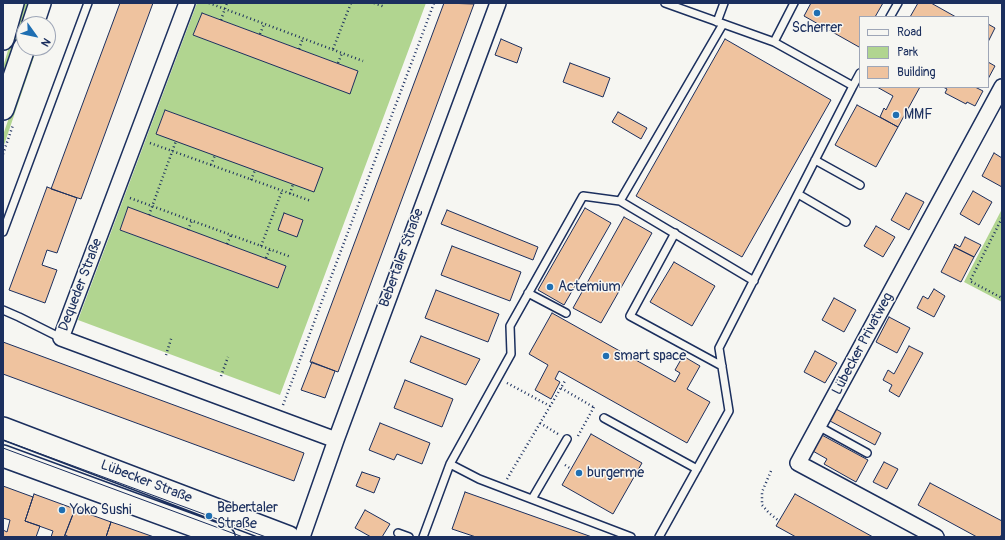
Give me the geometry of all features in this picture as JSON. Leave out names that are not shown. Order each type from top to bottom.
[{"type":"main road","points":[[3,39],[13,3]]},
{"type":"main road","points":[[36,16],[40,3]]},
{"type":"main road","points":[[3,110],[21,56]]},
{"type":"main road","name":"Lübecker Straße","points":[[3,428],[289,537]]},
{"type":"main road","name":"Lübecker Straße","points":[[3,456],[224,537]]},
{"type":"street","name":"Dequeder Straße","points":[[187,3],[61,338],[336,440]]},
{"type":"street","name":"Bebertaler Straße","points":[[302,537],[336,440],[498,3]]},
{"type":"street","name":"Lübecker Privatweg","points":[[936,537],[798,463],[1002,87]]},
{"type":"lane","points":[[3,232],[88,3]]},
{"type":"lane","points":[[665,3],[774,42],[853,86]]},
{"type":"lane","points":[[620,201],[720,23],[724,3]]},
{"type":"lane","points":[[774,42],[794,3]]},
{"type":"lane","points":[[891,16],[898,3]]},
{"type":"lane","points":[[659,537],[728,412],[719,348],[859,75]]},
{"type":"lane","points":[[815,160],[860,185]]},
{"type":"lane","points":[[798,194],[846,222]]},
{"type":"lane","points":[[423,537],[450,464],[511,354],[510,326],[583,196],[620,201],[754,281]]},
{"type":"lane","points":[[674,233],[630,316],[722,366]]},
{"type":"lane","points":[[528,293],[566,313]]},
{"type":"lane","points":[[3,310],[61,338]]},
{"type":"lane","points":[[604,418],[697,469]]},
{"type":"lane","points":[[818,426],[868,453]]},
{"type":"lane","points":[[532,499],[567,438]]},
{"type":"lane","points":[[450,464],[479,479],[501,488],[631,537]]},
{"type":"lane","points":[[398,533],[409,537]]},
{"type":"path","points":[[208,3],[364,61]]},
{"type":"path","points":[[221,20],[227,3]]},
{"type":"path","points":[[333,50],[350,3]]},
{"type":"path","points":[[374,3],[385,7]]},
{"type":"path","points":[[278,418],[434,3]]},
{"type":"path","points":[[260,34],[264,24]]},
{"type":"path","points":[[299,49],[303,38]]},
{"type":"path","points":[[338,63],[342,53]]},
{"type":"path","points":[[135,138],[311,201]]},
{"type":"path","points":[[149,216],[176,141]]},
{"type":"path","points":[[211,165],[215,156]]},
{"type":"path","points":[[251,180],[255,170]]},
{"type":"path","points":[[290,194],[293,184]]},
{"type":"path","points":[[261,246],[282,191]]},
{"type":"path","points":[[116,192],[291,257]]},
{"type":"path","points":[[1002,218],[970,280],[1002,298]]},
{"type":"path","points":[[188,230],[192,220]]},
{"type":"path","points":[[227,244],[231,235]]},
{"type":"path","points":[[266,258],[270,249]]},
{"type":"path","points":[[166,355],[172,336]]},
{"type":"path","points":[[221,376],[228,357]]},
{"type":"path","points":[[498,378],[550,406]]},
{"type":"path","points":[[501,488],[565,381]]},
{"type":"path","points":[[561,388],[594,407],[604,418]]},
{"type":"path","points":[[562,464],[571,469]]},
{"type":"path","points":[[771,471],[762,492],[762,505],[769,514],[779,521]]},
{"type":"green space","points":[[22,3],[28,3],[24,16],[18,16]]},
{"type":"green space","points":[[197,3],[426,3],[280,395],[78,320]],"holes":[[[202,13],[358,71],[350,93],[193,35]],[[165,110],[323,168],[156,134]],[[128,208],[286,266],[278,288],[120,230]]]},
{"type":"green space","points":[[16,23],[16,44],[3,82],[3,67]]},
{"type":"green space","points":[[30,56],[34,56],[3,148],[3,135]]},
{"type":"green space","points":[[1002,209],[1002,302],[964,282]]},
{"type":"building","points":[[120,3],[153,3],[81,199],[51,189]]},
{"type":"building","points":[[444,3],[474,4],[338,372],[310,362]]},
{"type":"building","points":[[811,3],[883,3],[876,16],[859,16],[859,47],[804,16]]},
{"type":"building","points":[[918,3],[931,3],[954,16],[911,16]]},
{"type":"building","points":[[202,13],[358,71],[350,94],[193,35]]},
{"type":"building","points":[[989,25],[995,28],[989,40]]},
{"type":"building","points":[[501,39],[522,48],[517,63],[495,55]]},
{"type":"building","points":[[725,39],[831,100],[742,257],[636,196]]},
{"type":"building","points":[[570,63],[610,78],[603,97],[563,82]]},
{"type":"building","points":[[989,63],[995,66],[989,77]]},
{"type":"building","points":[[879,88],[919,88],[898,127],[880,117],[884,108],[886,110],[893,96]]},
{"type":"building","points":[[945,88],[977,88],[983,91],[975,106],[967,102],[966,104],[945,93],[947,89]]},
{"type":"building","points":[[857,105],[898,127],[876,167],[835,145]]},
{"type":"building","points":[[165,110],[323,168],[314,192],[156,134]]},
{"type":"building","points":[[618,112],[647,128],[641,139],[612,122]]},
{"type":"building","points":[[994,153],[1002,158],[1002,187],[982,176]]},
{"type":"building","points":[[47,187],[77,198],[57,253],[47,250],[42,265],[57,270],[45,303],[9,290]]},
{"type":"building","points":[[973,191],[992,202],[979,225],[960,214]]},
{"type":"building","points":[[906,193],[924,202],[909,230],[891,220]]},
{"type":"building","points":[[128,207],[286,266],[278,288],[120,230]]},
{"type":"building","points":[[585,208],[611,223],[564,305],[538,290]]},
{"type":"building","points":[[447,210],[538,247],[533,260],[441,224]]},
{"type":"building","points":[[284,213],[303,220],[297,237],[278,230]]},
{"type":"building","points":[[624,217],[652,233],[601,323],[573,308]]},
{"type":"building","points":[[876,226],[895,237],[883,257],[864,246]]},
{"type":"building","points":[[965,237],[981,245],[974,257],[954,247],[955,244],[960,247]]},
{"type":"building","points":[[452,246],[521,272],[510,301],[441,275]]},
{"type":"building","points":[[954,247],[974,257],[961,282],[941,272]]},
{"type":"building","points":[[674,262],[715,286],[692,326],[650,302]]},
{"type":"building","points":[[934,289],[945,296],[934,317],[917,308],[923,296],[928,299]]},
{"type":"building","points":[[436,290],[499,314],[488,342],[425,318]]},
{"type":"building","points":[[834,298],[856,310],[844,332],[822,320]]},
{"type":"building","points":[[552,313],[675,382],[680,373],[675,370],[683,356],[700,366],[687,389],[710,402],[687,443],[559,371],[555,379],[560,382],[551,399],[535,390],[548,365],[529,354]]},
{"type":"building","points":[[889,317],[910,328],[897,353],[876,342]]},
{"type":"building","points":[[421,336],[480,359],[466,385],[410,362]]},
{"type":"building","points":[[3,342],[304,453],[294,481],[3,374]]},
{"type":"building","points":[[909,346],[923,353],[899,397],[889,391],[892,385],[883,380],[888,370],[894,374]]},
{"type":"building","points":[[815,351],[837,363],[825,383],[804,372]]},
{"type":"building","points":[[312,362],[335,371],[325,398],[301,390]]},
{"type":"building","points":[[405,380],[453,399],[442,427],[394,408]]},
{"type":"building","points":[[836,409],[881,433],[875,445],[830,421]]},
{"type":"building","points":[[380,423],[430,443],[422,464],[397,454],[394,460],[369,450]]},
{"type":"building","points":[[591,434],[642,463],[613,514],[562,485]]},
{"type":"building","points":[[820,434],[868,460],[856,482],[824,464],[827,459],[811,450]]},
{"type":"building","points":[[884,462],[898,469],[887,489],[873,482]]},
{"type":"building","points":[[362,472],[380,478],[374,493],[356,486]]},
{"type":"building","points":[[930,483],[1002,521],[1002,534],[1000,537],[977,537],[918,505]]},
{"type":"building","points":[[3,486],[33,497],[25,521],[40,526],[36,537],[3,537],[3,530],[7,532],[10,520],[3,518]]},
{"type":"building","points":[[465,492],[592,537],[476,537],[452,529]]},
{"type":"building","points":[[34,494],[75,509],[64,537],[51,537],[53,531],[25,521]]},
{"type":"building","points":[[795,494],[873,537],[796,537],[776,526]]},
{"type":"building","points":[[75,509],[111,522],[106,537],[69,537],[65,535]]},
{"type":"building","points":[[365,510],[390,524],[382,537],[371,537],[355,528]]},
{"type":"building","points":[[111,522],[120,525],[154,537],[106,537]]},
{"type":"tram line","points":[[3,440],[266,537]]},
{"type":"tram line","points":[[3,448],[243,537]]},
{"type":"place","name":"Scherrer","points":[[817,13]]},
{"type":"place","name":"MMF","points":[[896,115]]},
{"type":"place","name":"Actemium","points":[[550,287]]},
{"type":"place","name":"smart space","points":[[606,356]]},
{"type":"place","name":"burgerme","points":[[579,473]]},
{"type":"place","name":"Yoko Sushi","points":[[62,510]]},
{"type":"place","name":"Bebertaler Straße","points":[[209,516]]}]
